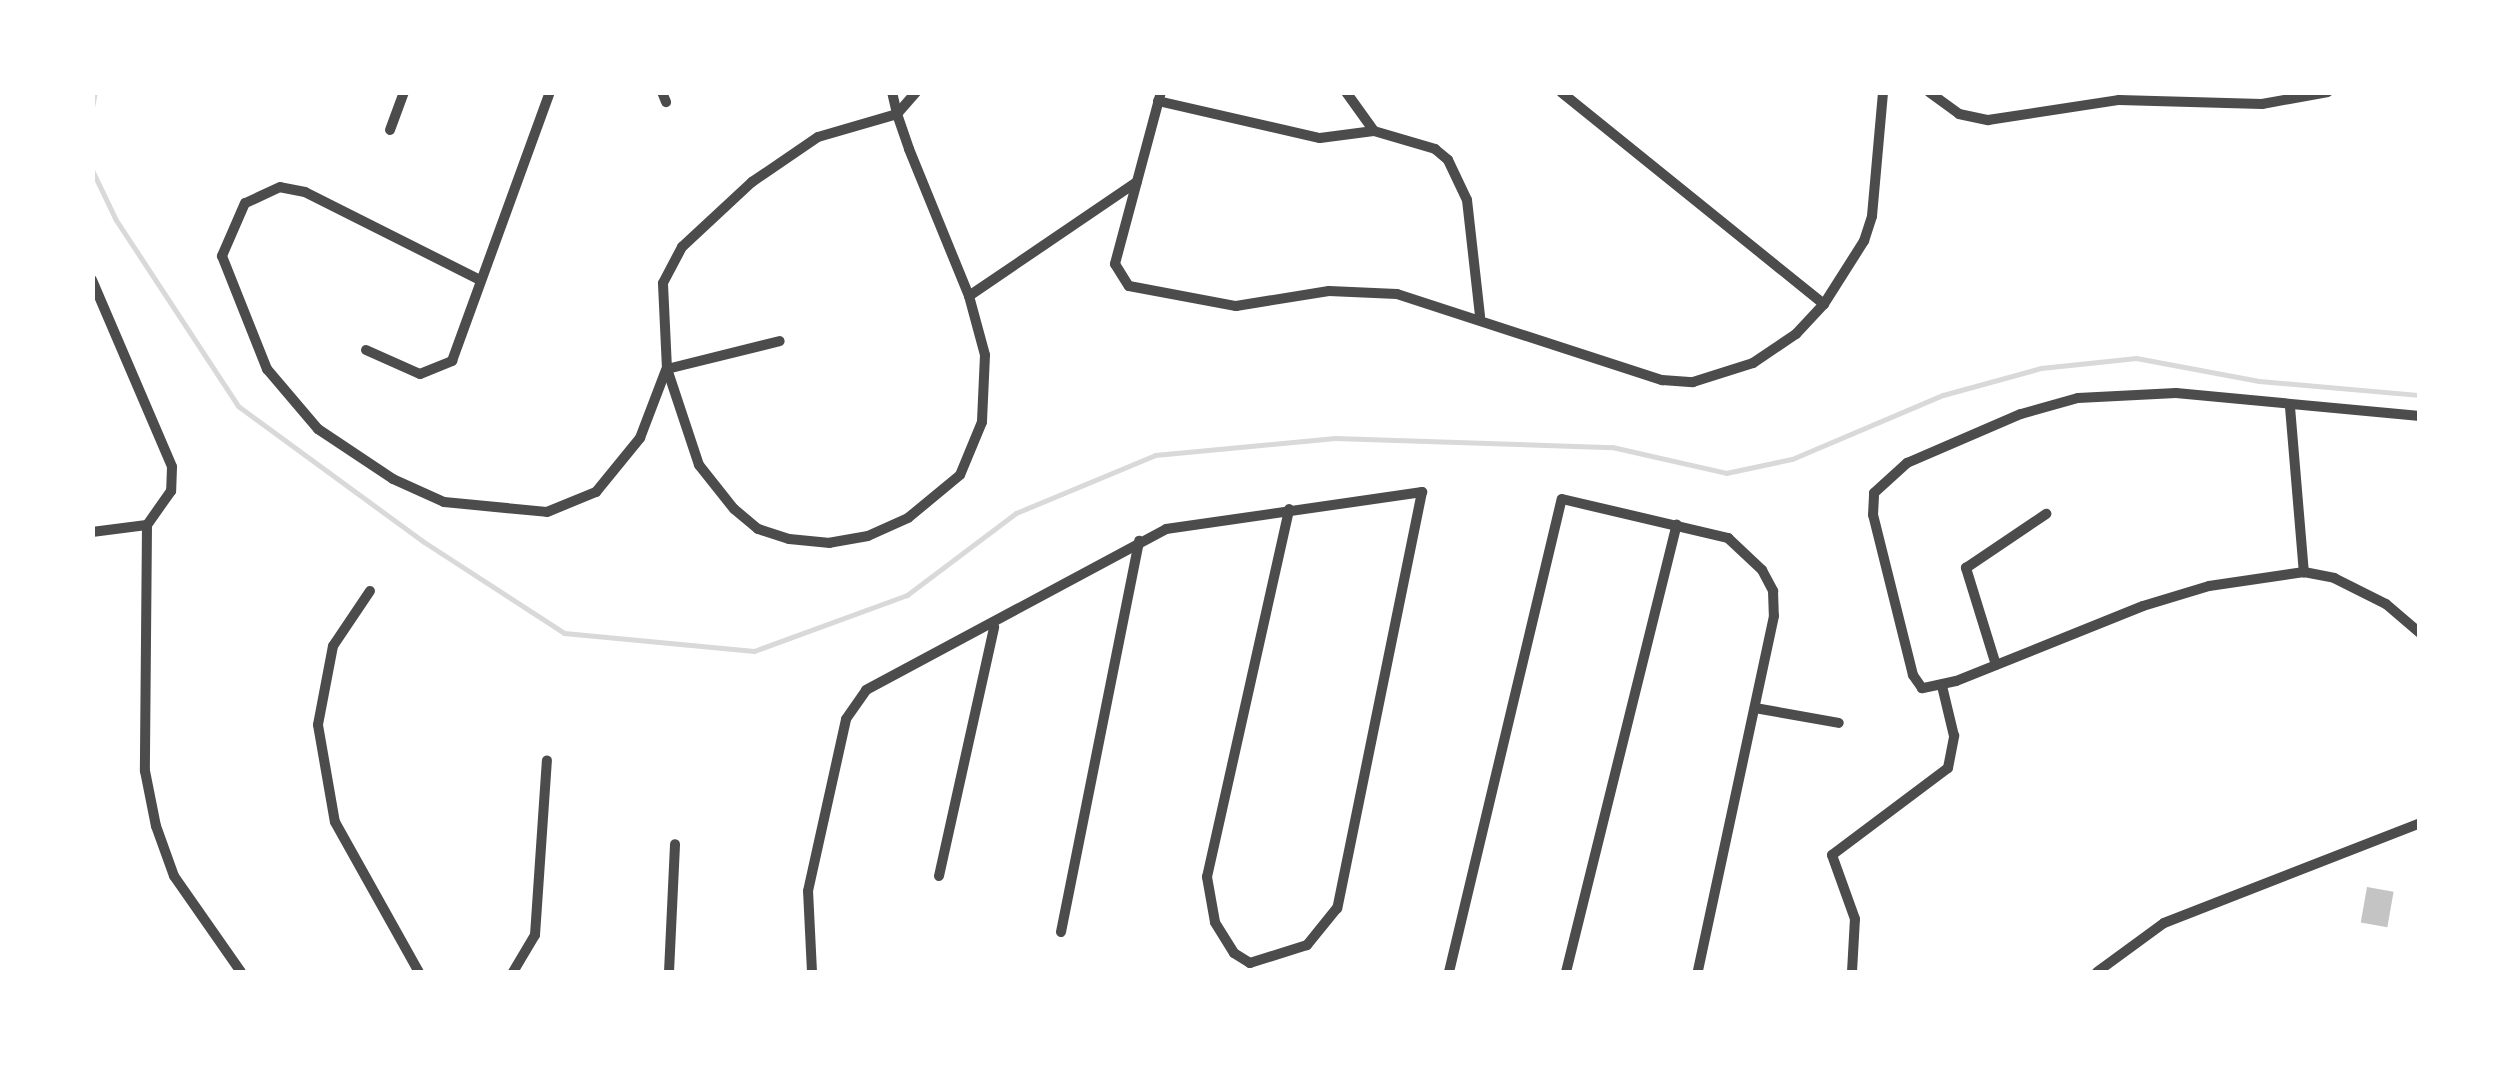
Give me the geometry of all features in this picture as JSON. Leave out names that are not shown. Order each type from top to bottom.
[{"type":"street","points":[[390,130],[404,92]]},
{"type":"street","points":[[366,350],[420,374],[452,361],[550,92]]},
{"type":"street","points":[[892,92],[896,114],[970,296],[986,376],[975,452],[936,500],[868,536],[830,543],[789,539],[746,519],[700,465],[666,369],[663,283],[682,247],[752,182],[818,138],[896,114],[916,92]]},
{"type":"street","points":[[1346,92],[1374,131]]},
{"type":"street","points":[[1561,92],[1824,304]]},
{"type":"street","points":[[1480,316],[1461,180],[1435,149],[1374,131],[1331,140],[1160,97],[1115,264],[1129,286],[1236,306],[1363,289],[1480,316],[1662,380],[1693,382],[1753,363],[1796,334],[1824,304],[1872,216],[1883,92]]},
{"type":"street","points":[[1929,92],[1973,119],[2119,100],[2328,92]]},
{"type":"street","points":[[2069,92],[2069,107]]},
{"type":"street","points":[[970,296],[1138,182]]},
{"type":"street","points":[[480,280],[305,192],[261,190],[245,203],[222,256],[267,370],[318,429],[393,479],[444,502],[547,512],[596,492],[640,438],[666,369]]},
{"type":"street","points":[[92,280],[172,467],[171,491],[147,524],[145,772],[156,826],[174,876],[241,972]]},
{"type":"street","points":[[666,369],[780,341]]},
{"type":"street","points":[[2420,416],[2290,407],[2176,392],[2078,398],[2021,414],[1887,476],[1874,494],[1872,516],[1913,676],[1922,688],[1942,686],[2143,606],[2209,586],[2304,572],[2334,578],[2386,604],[2420,632]]},
{"type":"street","points":[[2290,407],[2304,572]]},
{"type":"street","points":[[812,972],[808,891],[852,702],[994,627],[1139,541],[1194,522],[1289,509],[1422,492],[1337,908],[1307,945],[1249,968],[1234,953],[1216,922],[1208,878],[1289,509]]},
{"type":"street","points":[[1449,972],[1562,498],[1728,538],[1749,554],[1773,591],[1754,708],[1698,972]]},
{"type":"street","points":[[1996,665],[1966,568],[2046,514]]},
{"type":"street","points":[[92,532],[147,524]]},
{"type":"street","points":[[1566,972],[1677,525]]},
{"type":"street","points":[[1062,932],[1139,541]]},
{"type":"street","points":[[370,591],[333,646],[318,725],[335,822],[419,972]]},
{"type":"street","points":[[939,876],[994,627]]},
{"type":"street","points":[[1852,972],[1855,919],[1832,855],[1948,768],[1954,736],[1942,686]]},
{"type":"street","points":[[1754,708],[1838,724]]},
{"type":"street","points":[[513,972],[535,935],[547,760]]},
{"type":"street","points":[[2096,972],[2164,923],[2420,822]]},
{"type":"street","points":[[669,972],[675,844]]},
{"type":"building","points":[[2367,887],[2394,892],[2387,927],[2361,922]]},
{"type":"waterway","points":[[92,107],[95,92]]},
{"type":"waterway","points":[[92,170],[116,220],[238,406],[424,542],[564,633],[754,651],[907,595],[1016,513],[1155,455],[1335,438],[1612,447],[1726,473],[1792,459],[1943,395],[2041,368],[2136,358],[2259,381],[2420,395]]}]
